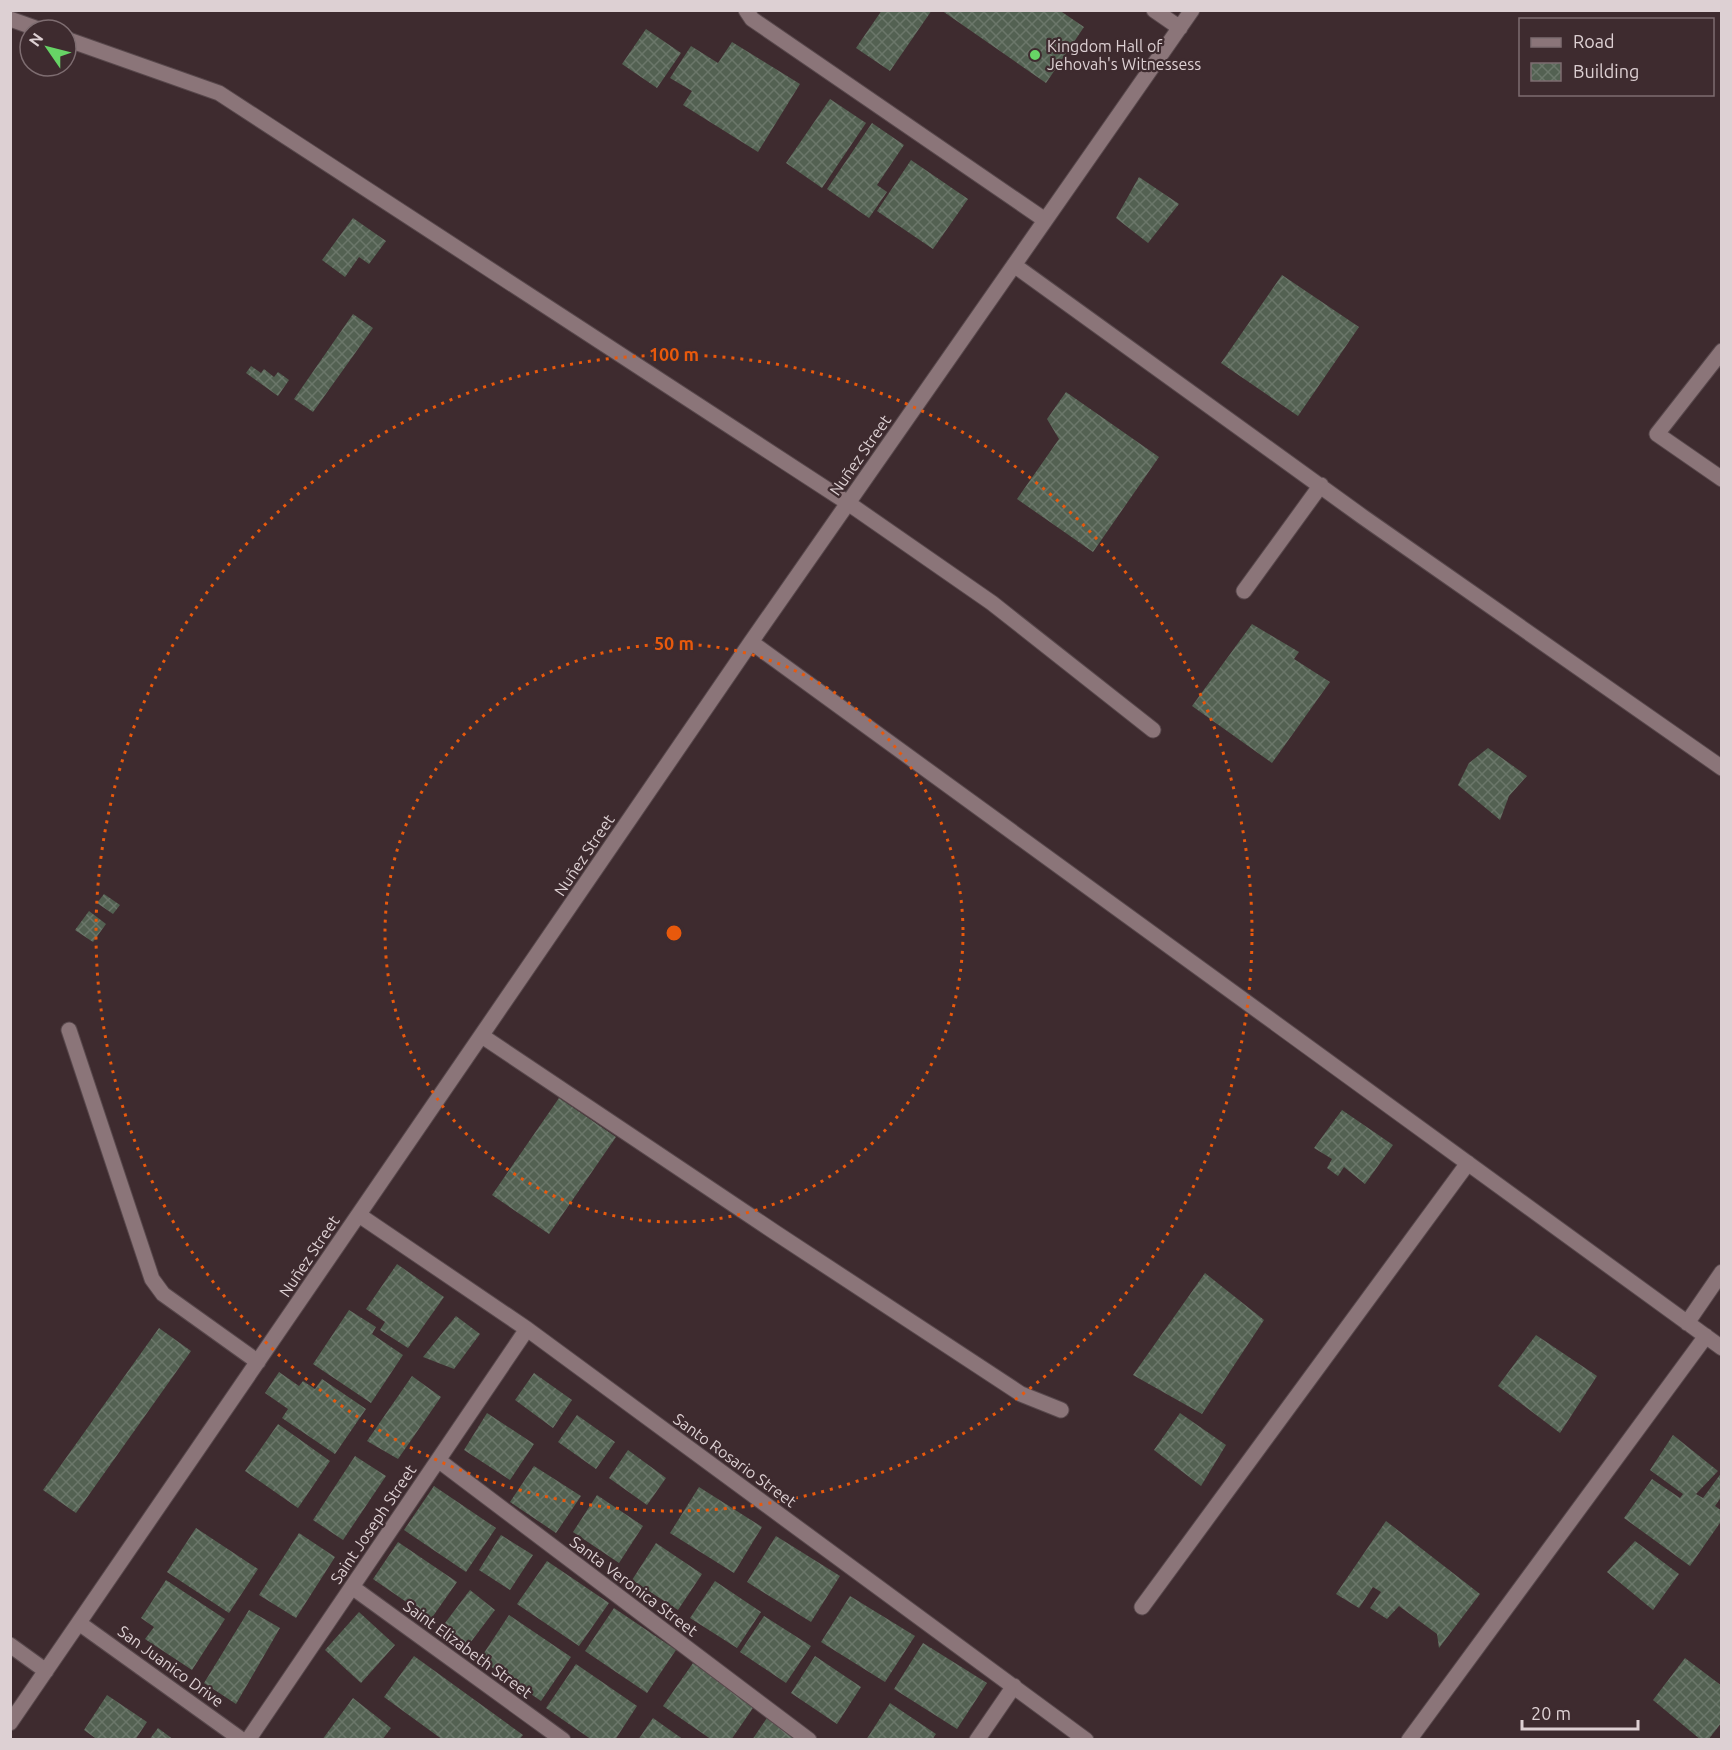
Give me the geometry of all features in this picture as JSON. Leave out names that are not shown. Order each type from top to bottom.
[{"type":"street","points":[[746,10],[752,20],[1046,220]]},
{"type":"street","points":[[1154,10],[1180,28]]},
{"type":"street","name":"Nuñez Street","points":[[10,1723],[751,642],[1192,10]]},
{"type":"street","points":[[78,43],[219,93],[848,503],[992,603],[1153,730]]},
{"type":"street","points":[[1014,265],[1363,517],[1722,768]]},
{"type":"street","points":[[1722,351],[1657,434],[1722,479]]},
{"type":"street","points":[[1244,591],[1321,485]]},
{"type":"street","points":[[751,642],[1722,1348]]},
{"type":"street","points":[[69,1030],[152,1280],[163,1294],[258,1362]]},
{"type":"street","points":[[482,1036],[1021,1394],[1061,1410]]},
{"type":"street","points":[[1142,1607],[1468,1163]]},
{"type":"street","name":"Santo Rosario Street","points":[[359,1215],[526,1329],[1086,1740]]},
{"type":"street","points":[[1687,1323],[1722,1272]]},
{"type":"street","name":"Saint Joseph Street","points":[[248,1740],[526,1329]]},
{"type":"street","points":[[1409,1740],[1706,1336]]},
{"type":"street","name":"Santa Veronica Street","points":[[438,1460],[809,1740]]},
{"type":"street","name":"Saint Elizabeth Street","points":[[352,1587],[563,1740]]},
{"type":"street","name":"San Juanico Drive","points":[[79,1623],[242,1740]]},
{"type":"street","points":[[10,1645],[46,1671]]},
{"type":"street","points":[[977,1740],[1014,1686]]},
{"type":"building","points":[[882,10],[932,10],[890,71],[856,48]]},
{"type":"building","name":"Kingdom Hall of Jehovah's Witnessess","points":[[941,10],[1059,10],[1084,27],[1046,83]]},
{"type":"building","points":[[646,29],[681,53],[657,88],[622,64]]},
{"type":"building","points":[[732,42],[800,84],[758,152],[683,105],[692,91],[670,78],[691,46],[718,63]]},
{"type":"building","points":[[830,99],[866,123],[822,188],[786,163]]},
{"type":"building","points":[[872,123],[904,145],[877,185],[887,192],[869,218],[827,189]]},
{"type":"building","points":[[911,160],[968,199],[933,249],[877,211]]},
{"type":"building","points":[[1139,177],[1179,204],[1148,243],[1116,218]]},
{"type":"building","points":[[353,218],[386,241],[369,264],[359,257],[345,277],[322,260]]},
{"type":"building","points":[[1282,275],[1359,327],[1298,416],[1221,363]]},
{"type":"building","points":[[353,314],[373,328],[313,412],[294,399]]},
{"type":"building","points":[[251,366],[261,373],[264,369],[274,377],[278,372],[289,380],[278,396],[246,373]]},
{"type":"building","points":[[1066,392],[1159,457],[1093,552],[1017,499],[1059,439],[1047,419]]},
{"type":"building","points":[[1252,624],[1299,652],[1294,659],[1330,682],[1272,763],[1192,706]]},
{"type":"building","points":[[1488,748],[1527,776],[1509,796],[1500,820],[1458,785],[1469,763]]},
{"type":"building","points":[[104,894],[120,905],[113,914],[97,903]]},
{"type":"building","points":[[89,911],[106,924],[93,942],[75,930]]},
{"type":"building","points":[[559,1098],[616,1137],[549,1234],[492,1195]]},
{"type":"building","points":[[1342,1110],[1393,1145],[1365,1184],[1344,1167],[1338,1176],[1327,1168],[1332,1159],[1314,1148]]},
{"type":"building","points":[[397,1264],[444,1297],[408,1348],[380,1330],[385,1322],[366,1309]]},
{"type":"building","points":[[1205,1273],[1264,1320],[1202,1414],[1133,1375]]},
{"type":"building","points":[[349,1310],[376,1327],[372,1334],[403,1355],[371,1403],[313,1364]]},
{"type":"building","points":[[456,1316],[480,1334],[454,1369],[423,1357]]},
{"type":"building","points":[[159,1328],[191,1351],[76,1513],[43,1490]]},
{"type":"building","points":[[1536,1335],[1597,1376],[1560,1433],[1498,1386]]},
{"type":"building","points":[[279,1372],[299,1386],[303,1381],[315,1389],[322,1379],[366,1409],[335,1454],[282,1418],[288,1409],[265,1393]]},
{"type":"building","points":[[534,1373],[572,1400],[553,1428],[515,1400]]},
{"type":"building","points":[[412,1376],[441,1397],[398,1459],[367,1441]]},
{"type":"building","points":[[487,1413],[534,1444],[510,1480],[464,1450]]},
{"type":"building","points":[[1180,1413],[1226,1445],[1201,1486],[1154,1450]]},
{"type":"building","points":[[577,1415],[615,1442],[596,1469],[558,1442]]},
{"type":"building","points":[[278,1424],[330,1461],[298,1508],[245,1471]]},
{"type":"building","points":[[1673,1435],[1718,1471],[1696,1494],[1703,1498],[1722,1472],[1722,1496],[1715,1506],[1722,1511],[1722,1520],[1690,1566],[1624,1518],[1652,1479],[1680,1498],[1683,1494],[1650,1470]]},
{"type":"building","points":[[628,1450],[666,1478],[647,1505],[609,1478]]},
{"type":"building","points":[[355,1456],[386,1476],[343,1540],[313,1520]]},
{"type":"building","points":[[534,1466],[581,1496],[556,1533],[510,1502]]},
{"type":"building","points":[[434,1486],[496,1528],[466,1572],[404,1530]]},
{"type":"building","points":[[699,1487],[762,1527],[734,1573],[670,1533]]},
{"type":"building","points":[[597,1495],[643,1526],[619,1563],[573,1532]]},
{"type":"building","points":[[1386,1521],[1480,1594],[1439,1648],[1437,1634],[1399,1606],[1387,1619],[1370,1608],[1381,1592],[1373,1587],[1359,1608],[1336,1594]]},
{"type":"building","points":[[196,1528],[258,1569],[229,1613],[167,1572]]},
{"type":"building","points":[[299,1533],[335,1557],[296,1618],[259,1595]]},
{"type":"building","points":[[501,1535],[533,1555],[510,1590],[479,1570]]},
{"type":"building","points":[[776,1536],[840,1576],[811,1622],[747,1582]]},
{"type":"building","points":[[1635,1541],[1679,1574],[1653,1610],[1607,1572]]},
{"type":"building","points":[[398,1542],[457,1582],[431,1619],[373,1579]]},
{"type":"building","points":[[656,1543],[702,1574],[678,1610],[632,1580]]},
{"type":"building","points":[[547,1561],[609,1603],[579,1646],[517,1604]]},
{"type":"building","points":[[166,1580],[225,1619],[192,1670],[145,1639],[154,1627],[141,1618]]},
{"type":"building","points":[[715,1581],[761,1612],[737,1648],[690,1618]]},
{"type":"building","points":[[470,1590],[495,1610],[467,1647],[442,1627]]},
{"type":"building","points":[[850,1596],[915,1636],[885,1682],[821,1642]]},
{"type":"building","points":[[614,1608],[676,1650],[647,1693],[585,1651]]},
{"type":"building","points":[[249,1610],[280,1628],[236,1704],[204,1683]]},
{"type":"building","points":[[359,1612],[395,1645],[361,1683],[325,1650]]},
{"type":"building","points":[[509,1615],[571,1657],[541,1701],[480,1659]]},
{"type":"building","points":[[764,1616],[811,1646],[786,1683],[740,1652]]},
{"type":"building","points":[[923,1643],[987,1683],[957,1729],[894,1689]]},
{"type":"building","points":[[414,1656],[523,1735],[519,1740],[443,1740],[384,1697]]},
{"type":"building","points":[[815,1656],[861,1687],[837,1724],[791,1693]]},
{"type":"building","points":[[1685,1658],[1722,1686],[1722,1722],[1708,1740],[1701,1740],[1653,1700]]},
{"type":"building","points":[[693,1663],[755,1705],[731,1740],[712,1740],[663,1706]]},
{"type":"building","points":[[576,1664],[637,1706],[615,1740],[592,1740],[546,1708]]},
{"type":"building","points":[[107,1695],[147,1722],[135,1740],[98,1740],[84,1730]]},
{"type":"building","points":[[353,1698],[391,1728],[382,1740],[322,1740]]},
{"type":"building","points":[[890,1703],[936,1734],[932,1740],[866,1740]]},
{"type":"building","points":[[769,1715],[804,1740],[752,1740]]},
{"type":"building","points":[[653,1718],[684,1740],[638,1740]]},
{"type":"building","points":[[158,1728],[174,1740],[149,1740]]},
{"type":"place","name":"Kingdom Hall of Jehovah's Witnessess","points":[[1035,55]]}]
